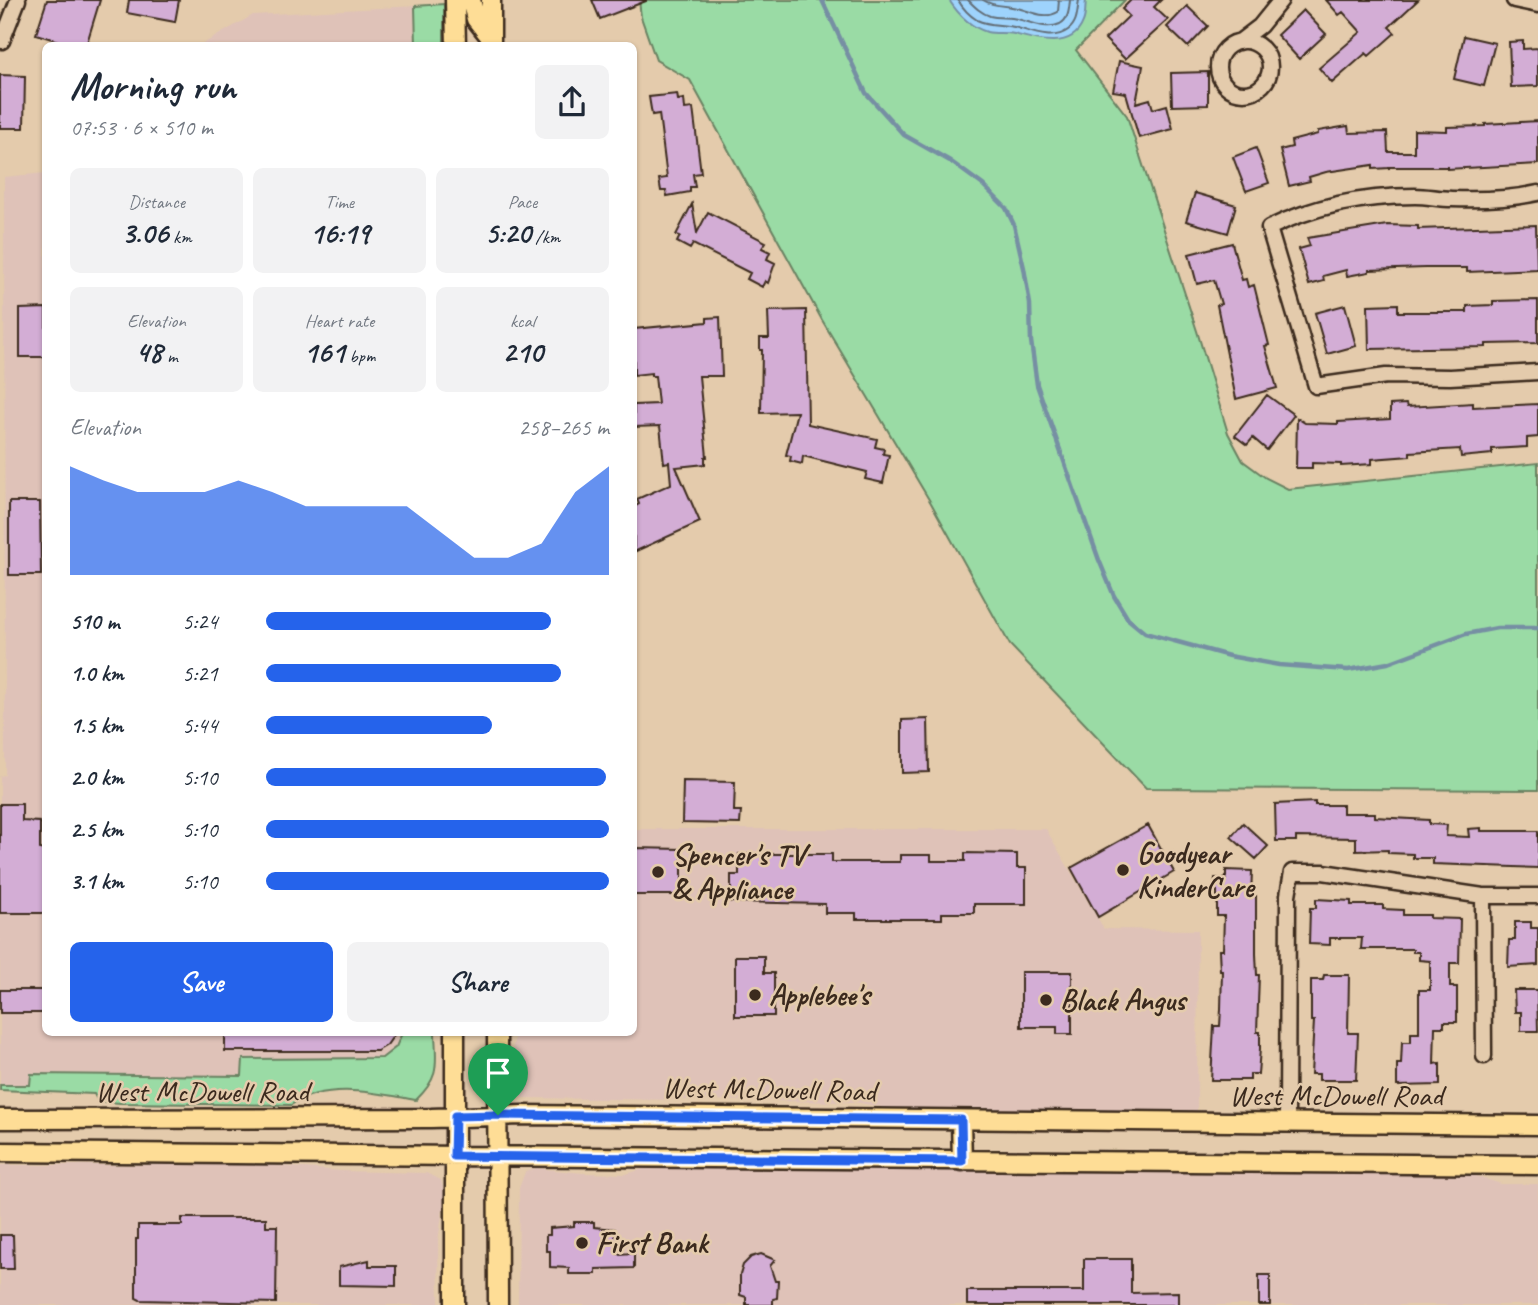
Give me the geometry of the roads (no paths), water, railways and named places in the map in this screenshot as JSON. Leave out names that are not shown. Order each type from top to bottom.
[{"type":"main road","points":[[456,0],[457,42]]},
{"type":"main road","points":[[471,0],[476,19],[491,42]]},
{"type":"main road","points":[[491,0],[491,42]]},
{"type":"main road","points":[[455,1036],[455,1305]]},
{"type":"main road","points":[[497,1036],[498,1305]]},
{"type":"main road","name":"West McDowell Road","points":[[0,1119],[498,1115],[1538,1125]]},
{"type":"main road","points":[[961,1120],[962,1161]]},
{"type":"main road","name":"West McDowell Road","points":[[0,1152],[1538,1165]]},
{"type":"street","points":[[1,40],[18,0]]},
{"type":"street","points":[[1260,26],[1264,50],[1270,62],[1267,80],[1254,92],[1236,92],[1222,80],[1218,65],[1224,50],[1260,26],[1281,0]]},
{"type":"street","points":[[1514,0],[1538,5]]},
{"type":"street","points":[[1239,42],[1253,42],[1264,50]]},
{"type":"street","points":[[1538,193],[1489,199],[1378,197],[1292,216],[1269,228],[1316,386],[1386,376],[1538,372]]},
{"type":"street","points":[[1287,1123],[1288,895],[1292,872],[1323,872],[1483,896],[1538,896]]},
{"type":"street","points":[[1483,896],[1484,1056]]},
{"type":"water","points":[[949,0],[1086,0],[1084,20],[1078,31],[1071,37],[1053,41],[981,30],[965,19]]},
{"type":"waterway","points":[[822,0],[866,93],[904,135],[950,161],[983,185],[1006,208],[1014,225],[1024,268],[1037,385],[1099,560],[1114,596],[1128,619],[1145,633],[1229,656],[1279,665],[1348,670],[1388,663],[1466,634],[1497,628],[1538,628]]},
{"type":"place","name":"Goodyear KinderCare","points":[[1123,870]]},
{"type":"place","name":"Spencer's TV & Appliance","points":[[658,872]]},
{"type":"place","name":"Applebee's","points":[[755,995]]},
{"type":"place","name":"Black Angus","points":[[1046,1000]]},
{"type":"place","name":"First Bank","points":[[582,1243]]}]
